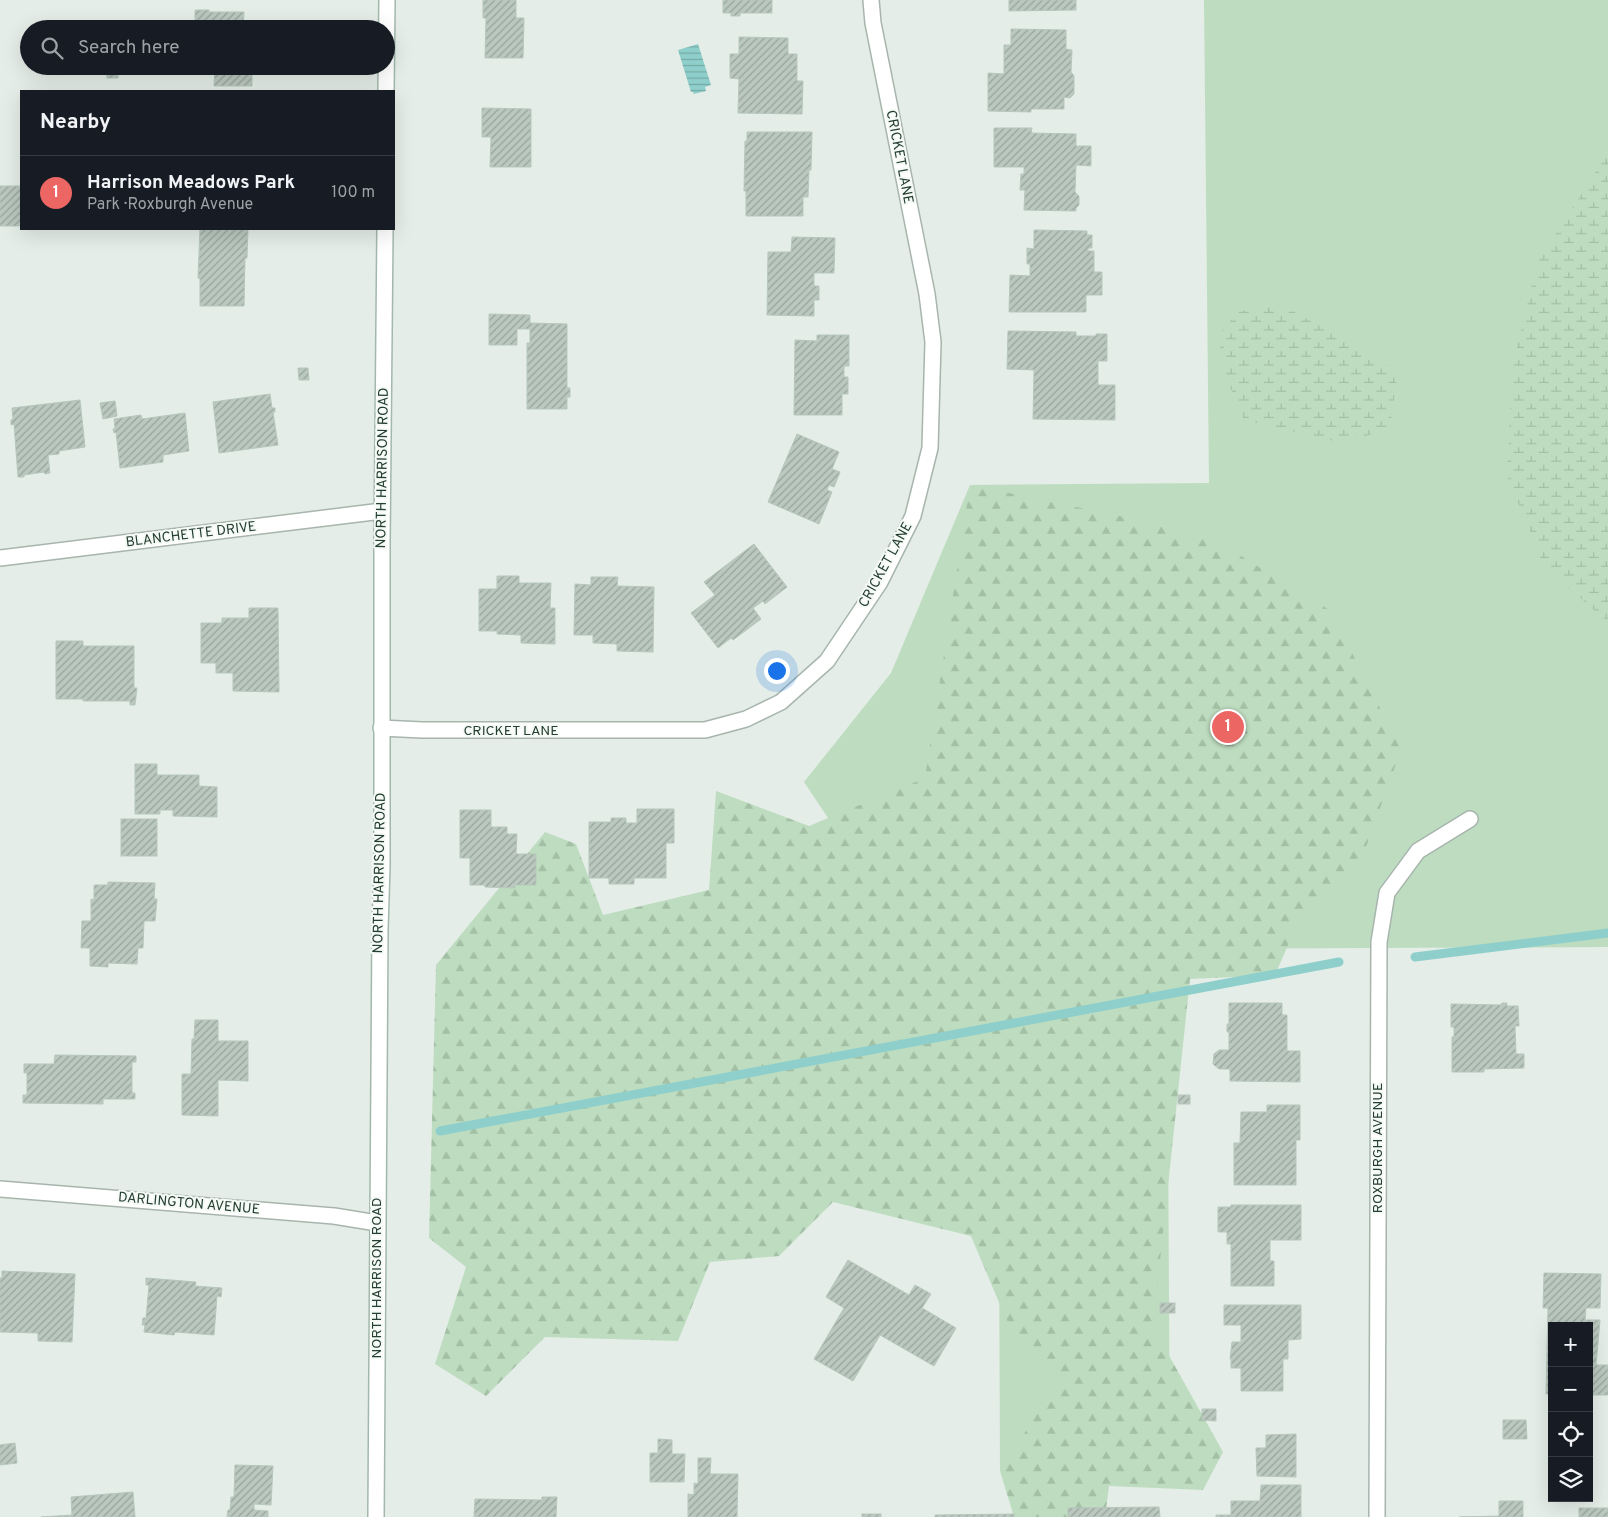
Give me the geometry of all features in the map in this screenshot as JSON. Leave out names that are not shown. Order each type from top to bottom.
[{"type":"street","points":[[387,0],[387,20]]},
{"type":"street","name":"CRICKET LANE","points":[[381,728],[422,730],[705,730],[746,719],[781,702],[827,661],[880,582],[913,516],[930,448],[932,342],[926,294],[873,23],[871,0]]},
{"type":"street","points":[[386,75],[386,90]]},
{"type":"street","name":"NORTH HARRISON ROAD","points":[[376,1517],[385,230]]},
{"type":"street","name":"BLANCHETTE DRIVE","points":[[0,558],[382,510]]},
{"type":"street","name":"ROXBURGH AVENUE","points":[[1377,1517],[1379,942],[1388,893],[1418,851],[1470,820]]},
{"type":"street","name":"DARLINGTON AVENUE","points":[[0,1189],[334,1216],[377,1224]]},
{"type":"green space","points":[[1204,0],[1608,0],[1608,947],[1167,949],[1170,1470],[1000,1471],[998,994],[945,993],[804,782],[891,673],[970,485],[1209,483]]},
{"type":"green space","points":[[1608,153],[1608,619],[1604,619],[1544,566],[1507,476],[1512,369],[1537,263]]},
{"type":"green space","points":[[1282,305],[1398,370],[1390,429],[1342,443],[1244,420],[1226,377],[1218,336],[1239,311]]},
{"type":"green space","points":[[970,485],[1134,519],[1223,545],[1331,611],[1401,750],[1357,872],[1302,913],[1275,975],[1190,979],[1153,1327],[1223,1452],[1203,1490],[1109,1486],[1105,1517],[1014,1517],[1000,1471],[1057,1383],[1006,1319],[971,1236],[833,1202],[779,1256],[710,1262],[678,1341],[545,1337],[486,1396],[435,1364],[466,1267],[429,1238],[436,965],[545,832],[576,844],[603,915],[709,890],[716,791],[809,826],[925,778]]},
{"type":"water","points":[[698,44],[711,85],[705,87],[706,91],[694,94],[691,92],[678,50]]},
{"type":"building","points":[[483,0],[516,0],[516,18],[524,18],[523,58],[485,58],[486,18],[483,18]]},
{"type":"building","points":[[723,0],[772,0],[772,13],[740,13],[740,16],[731,16],[731,13],[723,13]]},
{"type":"building","points":[[1009,0],[1076,0],[1076,10],[1009,11]]},
{"type":"building","points":[[195,10],[244,12],[244,20],[195,20]]},
{"type":"building","points":[[1011,29],[1066,30],[1066,49],[1072,50],[1071,72],[1074,76],[1074,94],[1070,98],[1064,97],[1064,109],[1031,109],[1031,112],[988,111],[988,73],[1004,74],[1004,45],[1011,45]]},
{"type":"building","points":[[739,37],[788,38],[788,54],[797,54],[797,81],[803,81],[802,114],[738,113],[739,79],[730,78],[730,54],[739,54]]},
{"type":"building","points":[[107,75],[118,75],[118,78],[107,78]]},
{"type":"building","points":[[215,75],[252,75],[252,86],[214,86]]},
{"type":"building","points":[[482,108],[531,109],[531,167],[490,167],[491,137],[482,137]]},
{"type":"building","points":[[994,128],[1032,128],[1031,133],[1076,134],[1076,146],[1091,146],[1091,166],[1076,165],[1075,192],[1079,196],[1079,205],[1076,211],[1024,210],[1025,190],[1020,190],[1021,174],[1024,174],[1024,167],[994,167]]},
{"type":"building","points":[[747,132],[812,132],[811,170],[809,170],[808,197],[803,197],[803,216],[746,216],[746,191],[744,191],[745,141],[747,141]]},
{"type":"building","points":[[0,186],[20,186],[20,226],[0,226]]},
{"type":"building","points":[[200,230],[248,230],[247,258],[245,258],[244,306],[200,306],[200,279],[198,278]]},
{"type":"building","points":[[1034,230],[1087,231],[1087,235],[1092,235],[1092,248],[1088,248],[1088,251],[1094,251],[1094,272],[1102,272],[1102,295],[1086,295],[1086,312],[1009,312],[1010,275],[1030,276],[1030,264],[1027,264],[1027,248],[1034,249]]},
{"type":"building","points":[[792,237],[835,238],[834,273],[814,273],[814,286],[819,286],[819,300],[814,300],[814,316],[767,315],[768,252],[791,252]]},
{"type":"building","points":[[489,314],[530,315],[530,323],[567,324],[567,388],[570,388],[570,397],[567,397],[567,409],[527,409],[527,343],[530,343],[530,329],[517,329],[517,345],[489,345]]},
{"type":"building","points":[[1008,331],[1076,332],[1076,336],[1107,334],[1107,361],[1098,361],[1098,385],[1115,385],[1115,420],[1033,419],[1034,370],[1007,369]]},
{"type":"building","points":[[817,335],[849,335],[849,366],[844,366],[844,377],[848,377],[848,394],[842,394],[842,415],[794,415],[795,340],[817,341]]},
{"type":"building","points":[[298,368],[308,368],[309,380],[299,380]]},
{"type":"building","points":[[270,394],[272,408],[275,408],[275,412],[273,412],[278,445],[219,453],[213,402]]},
{"type":"building","points":[[80,400],[85,447],[59,451],[59,454],[48,455],[50,473],[45,474],[44,472],[18,477],[14,424],[11,425],[11,420],[13,419],[12,408]]},
{"type":"building","points":[[115,401],[117,416],[103,419],[100,403]]},
{"type":"building","points":[[185,413],[189,451],[163,455],[163,462],[120,468],[116,432],[114,433],[113,429],[115,428],[114,419],[141,415],[142,419]]},
{"type":"building","points":[[797,434],[839,452],[832,469],[840,472],[834,487],[829,485],[827,490],[832,492],[819,524],[768,502]]},
{"type":"building","points":[[754,544],[787,587],[765,604],[763,601],[753,608],[761,619],[733,640],[731,638],[718,648],[691,613],[715,595],[704,582]]},
{"type":"building","points":[[497,576],[519,576],[519,583],[551,583],[550,608],[555,608],[555,644],[521,643],[521,635],[497,634],[497,631],[479,631],[479,589],[497,589]]},
{"type":"building","points":[[591,577],[618,577],[617,586],[654,587],[653,652],[617,651],[617,644],[593,643],[593,635],[574,635],[575,584],[591,585]]},
{"type":"building","points":[[249,608],[278,608],[279,692],[233,691],[233,673],[216,673],[216,663],[201,663],[201,623],[222,623],[222,618],[249,618]]},
{"type":"building","points":[[56,641],[83,641],[83,646],[134,646],[134,688],[137,688],[135,705],[130,705],[130,701],[56,699]]},
{"type":"building","points":[[135,764],[157,764],[157,775],[199,775],[199,786],[217,787],[217,817],[173,816],[173,810],[160,810],[160,814],[135,814]]},
{"type":"building","points":[[637,809],[674,809],[674,843],[666,843],[666,878],[634,878],[634,884],[609,884],[609,878],[589,878],[589,822],[611,822],[611,818],[626,818],[626,823],[637,823]]},
{"type":"building","points":[[460,810],[491,810],[491,827],[507,827],[507,834],[517,834],[516,854],[536,854],[536,885],[515,885],[515,888],[470,885],[470,858],[460,858]]},
{"type":"building","points":[[121,819],[157,819],[157,856],[121,856]]},
{"type":"building","points":[[108,882],[155,883],[154,899],[157,899],[155,921],[144,921],[143,948],[138,948],[137,964],[108,963],[108,967],[90,966],[90,948],[81,948],[82,921],[91,921],[91,899],[94,900],[94,885],[108,885]]},
{"type":"building","points":[[1229,1003],[1282,1003],[1282,1015],[1287,1015],[1287,1051],[1300,1051],[1300,1082],[1230,1081],[1230,1069],[1219,1069],[1213,1064],[1214,1054],[1219,1050],[1229,1050],[1227,1024],[1229,1024]]},
{"type":"building","points":[[1502,1003],[1507,1003],[1507,1006],[1518,1006],[1519,1026],[1515,1026],[1516,1054],[1524,1054],[1524,1068],[1484,1069],[1484,1072],[1452,1072],[1452,1037],[1454,1037],[1454,1027],[1451,1027],[1451,1004],[1501,1005]]},
{"type":"building","points":[[195,1020],[218,1020],[218,1041],[248,1041],[248,1081],[218,1080],[218,1116],[182,1115],[182,1074],[191,1074],[192,1039],[194,1039]]},
{"type":"building","points":[[55,1055],[136,1056],[136,1062],[132,1062],[132,1093],[135,1093],[135,1099],[103,1099],[103,1104],[23,1103],[23,1095],[27,1095],[27,1073],[24,1073],[24,1064],[54,1064]]},
{"type":"building","points":[[1178,1095],[1190,1095],[1190,1104],[1178,1104]]},
{"type":"building","points":[[1267,1105],[1300,1105],[1300,1140],[1296,1140],[1296,1185],[1234,1185],[1234,1143],[1240,1143],[1241,1112],[1267,1112]]},
{"type":"building","points":[[1231,1205],[1301,1205],[1301,1240],[1270,1240],[1270,1261],[1274,1261],[1274,1286],[1231,1286],[1231,1244],[1227,1244],[1227,1232],[1218,1232],[1218,1207],[1231,1207]]},
{"type":"building","points":[[848,1260],[909,1295],[915,1285],[931,1294],[922,1308],[956,1328],[934,1366],[880,1335],[853,1381],[814,1359],[844,1308],[826,1297]]},
{"type":"building","points":[[2,1271],[75,1274],[72,1342],[38,1341],[38,1333],[0,1332],[0,1278],[2,1278]]},
{"type":"building","points":[[1544,1273],[1601,1274],[1600,1308],[1586,1308],[1585,1320],[1600,1320],[1596,1365],[1608,1365],[1608,1395],[1593,1395],[1593,1322],[1548,1322],[1548,1394],[1546,1394],[1548,1308],[1543,1308]]},
{"type":"building","points":[[146,1278],[196,1282],[195,1286],[222,1288],[221,1297],[217,1296],[214,1335],[175,1332],[174,1335],[144,1332],[145,1325],[142,1325],[143,1318],[146,1318],[149,1285],[146,1285]]},
{"type":"building","points":[[1160,1303],[1175,1303],[1175,1313],[1160,1313]]},
{"type":"building","points":[[1224,1305],[1301,1305],[1301,1339],[1288,1340],[1288,1359],[1283,1359],[1283,1391],[1241,1391],[1241,1368],[1231,1368],[1230,1359],[1232,1342],[1241,1342],[1241,1325],[1224,1325]]},
{"type":"building","points":[[1202,1409],[1216,1409],[1216,1421],[1202,1420]]},
{"type":"building","points":[[1503,1420],[1526,1420],[1527,1439],[1503,1439]]},
{"type":"building","points":[[1296,1434],[1296,1477],[1257,1476],[1256,1448],[1266,1448],[1266,1435]]},
{"type":"building","points":[[658,1439],[672,1440],[672,1454],[685,1454],[684,1482],[650,1482],[650,1453],[658,1453]]},
{"type":"building","points":[[15,1443],[17,1463],[0,1465],[0,1445]]},
{"type":"building","points":[[698,1458],[711,1458],[710,1474],[738,1474],[737,1517],[688,1517],[688,1494],[694,1495],[694,1483],[698,1484]]},
{"type":"building","points":[[235,1465],[273,1466],[271,1505],[254,1504],[254,1510],[268,1511],[268,1517],[227,1517],[228,1510],[230,1510],[231,1497],[234,1497]]},
{"type":"building","points":[[1261,1485],[1301,1485],[1301,1517],[1216,1517],[1216,1515],[1231,1515],[1231,1501],[1260,1501]]},
{"type":"building","points":[[133,1492],[135,1517],[41,1517],[72,1515],[71,1497]]},
{"type":"building","points":[[542,1497],[557,1497],[556,1517],[474,1517],[475,1499],[542,1500]]},
{"type":"building","points":[[1499,1501],[1523,1501],[1523,1517],[1459,1517],[1499,1516]]},
{"type":"building","points":[[1159,1507],[1160,1517],[1068,1517],[1068,1508]]},
{"type":"building","points":[[1579,1508],[1608,1508],[1608,1517],[1579,1517]]},
{"type":"building","points":[[862,1514],[881,1514],[881,1517],[862,1517]]},
{"type":"building","points":[[1014,1514],[1014,1517],[935,1517],[935,1515]]},
{"type":"waterway","points":[[1415,957],[1608,933]]},
{"type":"waterway","points":[[440,1131],[1339,962]]},
{"type":"place","name":"Harrison Meadows Park","points":[[1228,727]]}]
